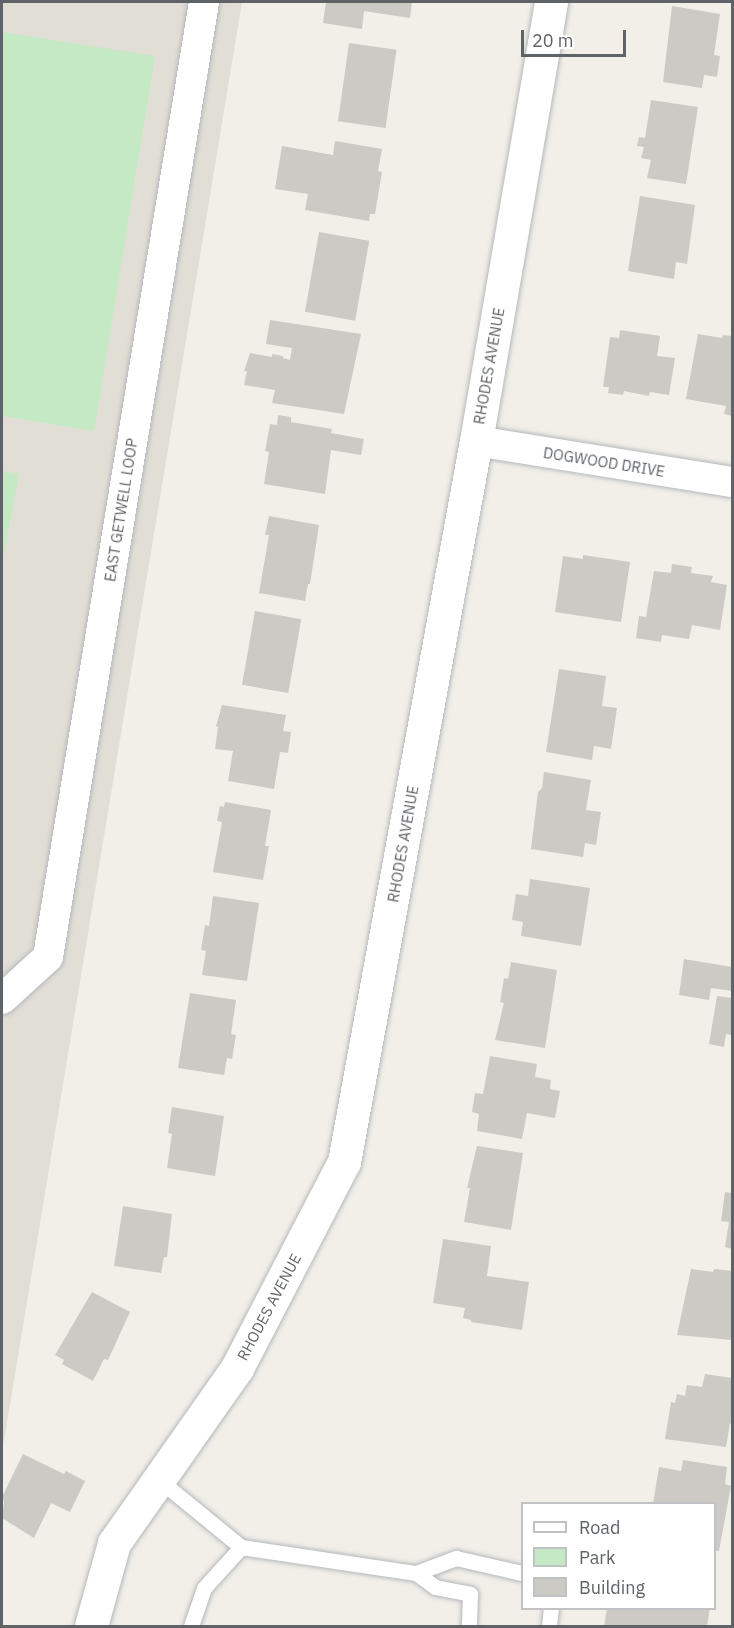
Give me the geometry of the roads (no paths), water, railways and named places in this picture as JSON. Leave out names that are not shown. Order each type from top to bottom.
[{"type":"main road","name":"RHODES AVENUE","points":[[91,1626],[114,1543],[237,1368],[344,1162],[476,441],[551,2]]},
{"type":"street","name":"EAST GETWELL LOOP","points":[[2,999],[48,957],[204,2]]},
{"type":"street","name":"DOGWOOD DRIVE","points":[[476,441],[732,482]]},
{"type":"lane","points":[[158,1479],[241,1547],[416,1573],[435,1587],[470,1594],[469,1626]]},
{"type":"lane","points":[[191,1626],[204,1588],[241,1547]]},
{"type":"lane","points":[[416,1573],[456,1558],[521,1573]]},
{"type":"lane","points":[[549,1626],[551,1610]]}]
